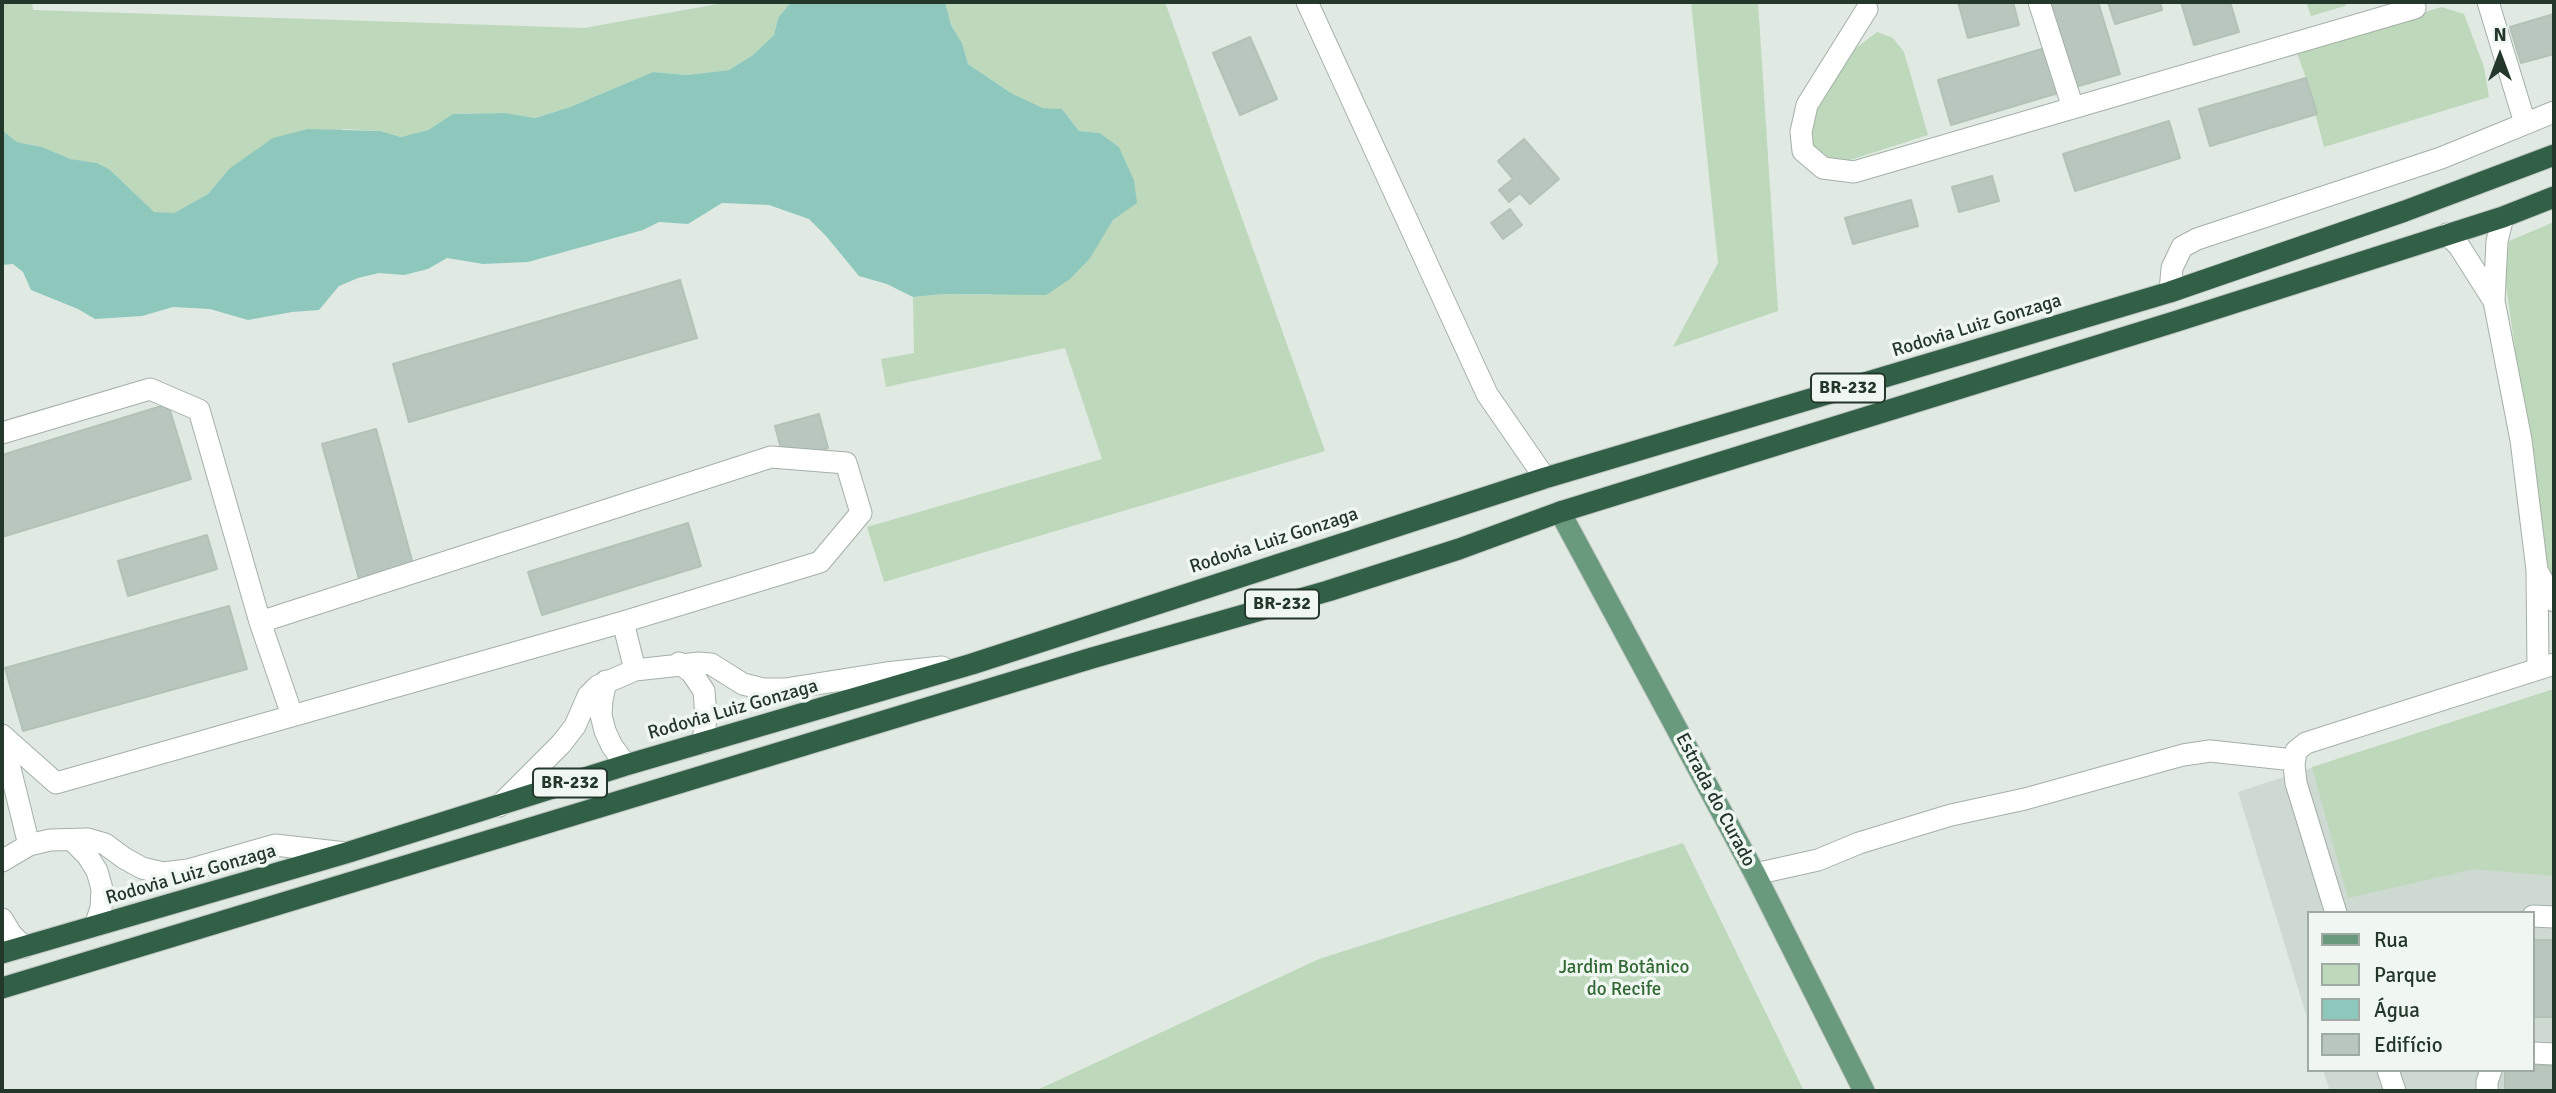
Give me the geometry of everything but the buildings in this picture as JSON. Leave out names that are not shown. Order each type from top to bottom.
[{"type":"highway","name":"Rodovia Luiz Gonzaga","points":[[2,953],[346,853],[626,765],[972,664],[1545,478],[2169,292],[2405,211],[2554,155]]},
{"type":"highway","name":"BR-232","points":[[2,988],[1092,658],[1328,591],[1459,549],[1560,512],[2174,322],[2554,197]]},
{"type":"main road","name":"Estrada do Curado","points":[[1560,512],[1755,874],[1864,1091]]},
{"type":"lane","points":[[1307,2],[1487,394],[1545,478]]},
{"type":"lane","points":[[2039,2],[2073,108]]},
{"type":"lane","points":[[2488,2],[2525,122]]},
{"type":"lane","points":[[1867,9],[1807,105],[1801,132],[1803,150],[1824,168],[1854,172],[2416,4]]},
{"type":"lane","points":[[2169,292],[2172,268],[2182,247],[2197,239],[2441,158],[2554,112]]},
{"type":"lane","points":[[2335,911],[2296,783],[2296,751],[2306,743],[2546,667],[2521,440],[2494,301],[2497,241],[2502,216]]},
{"type":"lane","points":[[2447,234],[2459,246],[2494,301]]},
{"type":"lane","points":[[2,433],[150,389],[199,410],[260,622],[292,715]]},
{"type":"lane","points":[[2,735],[56,783],[623,622],[820,562],[861,513],[846,463],[771,457],[260,622]]},
{"type":"lane","points":[[2537,570],[2554,601]]},
{"type":"lane","points":[[623,622],[635,670]]},
{"type":"lane","points":[[499,806],[561,744],[575,726],[588,696],[606,681],[635,670],[679,663],[711,664],[743,684],[763,689],[785,689],[886,673],[972,664]]},
{"type":"lane","points":[[679,663],[692,673],[704,691],[706,717],[703,743]]},
{"type":"lane","points":[[606,681],[601,700],[601,715],[612,746],[626,765]]},
{"type":"lane","points":[[2,735],[29,845]]},
{"type":"lane","points":[[1755,874],[1818,860],[1860,843],[1951,815],[2025,799],[2183,755],[2210,751],[2294,760]]},
{"type":"lane","points":[[2,861],[29,845],[50,840],[88,839],[105,844],[142,868],[163,873],[188,870],[275,845],[346,853]]},
{"type":"lane","points":[[72,840],[87,855],[102,889],[101,908],[95,926]]},
{"type":"lane","points":[[2535,916],[2554,917]]},
{"type":"lane","points":[[2,919],[11,934],[24,947]]},
{"type":"lane","points":[[2535,1053],[2554,1054]]},
{"type":"lane","points":[[2389,1072],[2395,1091]]},
{"type":"lane","points":[[2487,1091],[2490,1072]]},
{"type":"shaded area","points":[[2554,689],[2554,1091],[2330,1091],[2324,1072],[2535,1072],[2535,911],[2308,911],[2308,1021],[2238,792]]},
{"type":"green space","points":[[2,2],[32,2],[33,10],[584,28],[729,2],[791,2],[778,18],[774,35],[753,55],[729,70],[687,75],[653,72],[570,107],[534,118],[505,113],[453,114],[428,130],[401,137],[380,131],[344,129],[229,169],[208,194],[174,213],[154,213],[109,169],[97,163],[71,159],[42,147],[17,142],[2,130]]},
{"type":"green space","points":[[945,2],[1165,2],[1325,451],[884,582],[867,527],[1102,459],[1065,348],[886,387],[881,359],[914,353],[913,297],[944,294],[990,295],[1102,235],[1113,220],[1136,203],[1134,180],[1119,147],[1100,133],[1079,131],[1062,109],[1043,108],[1011,93],[968,64],[962,43],[951,25]]},
{"type":"green space","points":[[1691,2],[1758,2],[1778,311],[1673,347],[1718,263]]},
{"type":"green space","points":[[2306,2],[2348,2],[2345,6],[2311,16]]},
{"type":"green space","points":[[2441,7],[2464,14],[2484,67],[2489,97],[2324,147],[2297,53]]},
{"type":"green space","points":[[1877,32],[1893,38],[1904,52],[1928,135],[1841,163],[1824,160],[1810,144],[1811,121],[1851,52]]},
{"type":"green space","points":[[2554,222],[2554,583],[2546,571],[2505,278],[2509,241]]},
{"type":"green space","points":[[2554,689],[2554,876],[2474,869],[2348,898],[2312,767]]},
{"type":"green space","name":"Jardim Botânico do Recife","points":[[1683,843],[1804,1091],[1035,1091],[1319,959]]},
{"type":"water","points":[[791,2],[945,2],[951,25],[962,43],[968,64],[1011,93],[1043,108],[1062,109],[1079,131],[1100,133],[1119,147],[1134,180],[1137,203],[1113,220],[1090,258],[1070,279],[1046,295],[944,294],[913,297],[887,284],[859,276],[809,219],[769,205],[722,203],[688,224],[659,222],[643,230],[528,262],[483,264],[447,258],[428,269],[404,275],[379,273],[358,278],[339,286],[319,310],[248,320],[210,309],[173,307],[142,316],[95,319],[31,290],[23,272],[13,264],[2,265],[2,130],[17,142],[42,147],[71,159],[97,163],[109,169],[154,212],[174,213],[208,194],[229,169],[273,138],[308,129],[380,131],[401,137],[428,130],[453,114],[505,113],[535,118],[570,107],[653,72],[687,75],[729,70],[753,55],[774,35],[778,18]]}]
